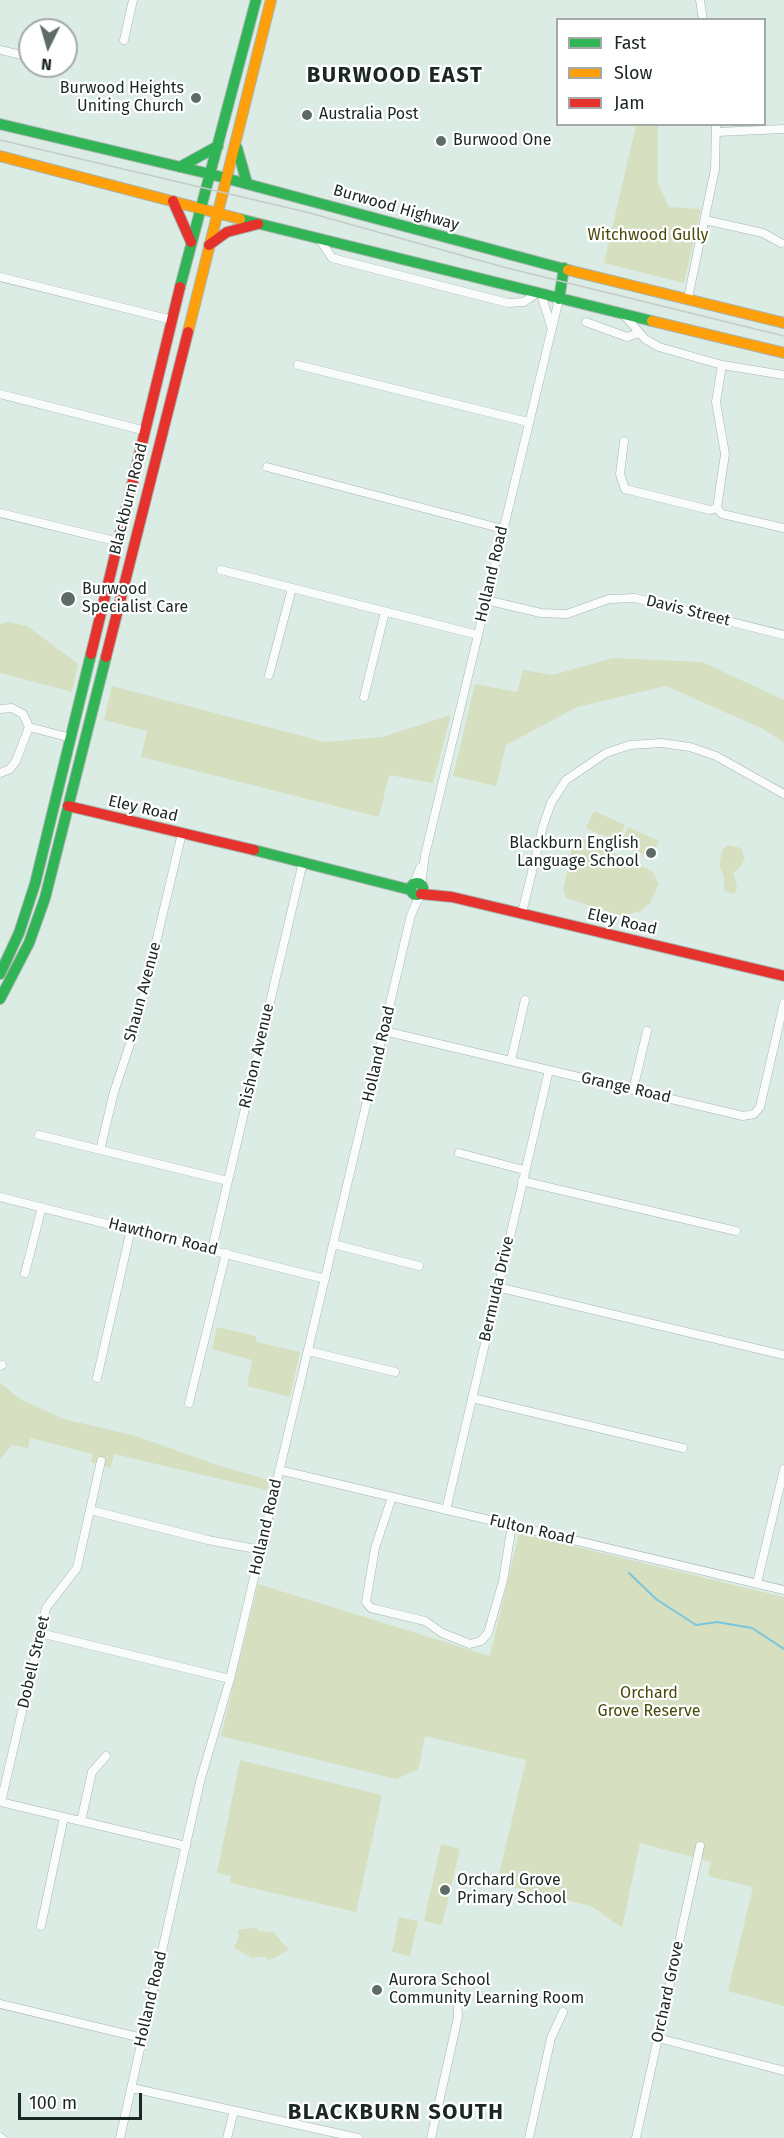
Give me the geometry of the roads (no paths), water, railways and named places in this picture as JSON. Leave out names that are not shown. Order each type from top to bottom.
[{"type":"main road","name":"Blackburn Road","points":[[0,974],[28,907],[191,242],[256,0]]},
{"type":"main road","name":"Blackburn Road","points":[[0,999],[19,966],[38,920],[271,0]]},
{"type":"main road","name":"Burwood Highway","points":[[0,124],[180,166],[564,268],[784,322]]},
{"type":"main road","points":[[236,144],[247,183]]},
{"type":"main road","points":[[180,166],[218,146]]},
{"type":"main road","points":[[0,156],[320,240],[784,353]]},
{"type":"main road","points":[[173,201],[191,242]]},
{"type":"main road","points":[[209,245],[227,232],[258,224]]},
{"type":"main road","points":[[559,298],[564,268]]},
{"type":"main road","points":[[119,542],[132,545]]},
{"type":"main road","name":"Eley Road","points":[[55,803],[784,976]]},
{"type":"street","points":[[124,40],[133,0]]},
{"type":"street","points":[[700,0],[703,18]]},
{"type":"street","points":[[0,50],[18,54]]},
{"type":"street","points":[[688,298],[715,169],[716,128],[784,129]]},
{"type":"street","points":[[705,220],[763,233],[781,243]]},
{"type":"street","points":[[320,240],[332,258],[508,303],[524,302],[539,294],[551,328]]},
{"type":"street","points":[[0,277],[172,320]]},
{"type":"street","name":"Holland Road","points":[[120,2138],[200,1782],[230,1679],[559,298]]},
{"type":"street","points":[[624,315],[639,333],[659,347],[722,364],[784,375]]},
{"type":"street","points":[[586,322],[627,337],[639,333]]},
{"type":"street","points":[[298,364],[528,422]]},
{"type":"street","points":[[722,364],[716,402],[725,454],[717,508],[722,514],[784,528]]},
{"type":"street","points":[[0,394],[146,431]]},
{"type":"street","points":[[624,441],[620,474],[625,489],[710,510],[717,508]]},
{"type":"street","points":[[267,467],[503,529]]},
{"type":"street","points":[[0,513],[119,542]]},
{"type":"street","points":[[221,570],[478,635]]},
{"type":"street","points":[[269,675],[292,588]]},
{"type":"street","name":"Davis Street","points":[[486,600],[541,613],[567,614],[609,599],[635,598],[784,635]]},
{"type":"street","points":[[364,697],[385,612]]},
{"type":"street","points":[[0,709],[12,708],[22,714],[29,727],[71,738]]},
{"type":"street","points":[[0,773],[10,769],[16,760],[29,727]]},
{"type":"street","points":[[522,913],[543,825],[551,803],[566,780],[606,753],[630,745],[661,743],[690,747],[716,756],[784,794]]},
{"type":"street","name":"Shaun Avenue","points":[[100,1150],[114,1092],[136,1026],[182,833]]},
{"type":"street","name":"Rishon Avenue","points":[[212,1249],[303,862]]},
{"type":"street","points":[[511,1060],[525,1000]]},
{"type":"street","name":"Grange Road","points":[[384,1031],[743,1116],[754,1114],[760,1107],[784,1003]]},
{"type":"street","points":[[633,1090],[647,1031]]},
{"type":"street","name":"Bermuda Drive","points":[[447,1509],[549,1070]]},
{"type":"street","points":[[39,1135],[228,1181]]},
{"type":"street","points":[[459,1153],[524,1170]]},
{"type":"street","points":[[522,1181],[736,1231]]},
{"type":"street","name":"Hawthorn Road","points":[[0,1197],[325,1279]]},
{"type":"street","points":[[25,1273],[42,1207]]},
{"type":"street","points":[[97,1378],[131,1229]]},
{"type":"street","points":[[333,1244],[419,1266]]},
{"type":"street","points":[[189,1403],[226,1253]]},
{"type":"street","points":[[497,1287],[784,1355]]},
{"type":"street","points":[[308,1351],[395,1372]]},
{"type":"street","points":[[472,1398],[683,1448]]},
{"type":"street","name":"Dobell Street","points":[[0,1802],[46,1608],[77,1568],[101,1461]]},
{"type":"street","points":[[757,1583],[784,1469]]},
{"type":"street","name":"Fulton Road","points":[[279,1470],[784,1590]]},
{"type":"street","points":[[392,1497],[375,1548],[366,1602],[371,1608],[425,1621],[442,1633],[470,1644],[482,1641],[488,1634],[503,1581],[512,1525]]},
{"type":"street","points":[[90,1510],[208,1540],[261,1550]]},
{"type":"street","points":[[40,1633],[230,1679]]},
{"type":"street","points":[[81,1821],[92,1772],[106,1756]]},
{"type":"street","points":[[0,1802],[186,1846]]},
{"type":"street","points":[[41,1926],[64,1817]]},
{"type":"street","name":"Orchard Grove","points":[[636,2138],[700,1846]]},
{"type":"street","points":[[431,2138],[458,2017],[458,1991]]},
{"type":"street","points":[[0,2004],[142,2038]]},
{"type":"street","points":[[529,2138],[551,2038],[563,2012]]},
{"type":"street","points":[[658,2038],[784,2071]]},
{"type":"street","points":[[132,2088],[333,2135],[358,2138]]},
{"type":"street","points":[[227,2138],[234,2111]]},
{"type":"waterway","points":[[629,1573],[656,1599],[696,1625],[717,1622],[752,1628],[784,1649]]},
{"type":"tram line","points":[[0,140],[306,212],[507,268],[784,336]]},
{"type":"place","name":"Burwood Heights Uniting Church","points":[[196,98]]},
{"type":"place","name":"Australia Post","points":[[307,115]]},
{"type":"place","name":"Burwood One","points":[[441,141]]},
{"type":"place","name":"Burwood Specialist Care","points":[[68,599]]},
{"type":"place","name":"Blackburn English Language School","points":[[651,853]]},
{"type":"place","name":"Orchard Grove Primary School","points":[[445,1890]]},
{"type":"place","name":"Aurora School Community Learning Room","points":[[377,1990]]},
{"type":"district","name":"BURWOOD EAST","points":[[395,76]]},
{"type":"district","name":"BLACKBURN SOUTH","points":[[396,2113]]},
{"type":"park label","name":"Witchwood Gully","points":[[648,236]]},
{"type":"park label","name":"Orchard Grove Reserve","points":[[649,1703]]}]
